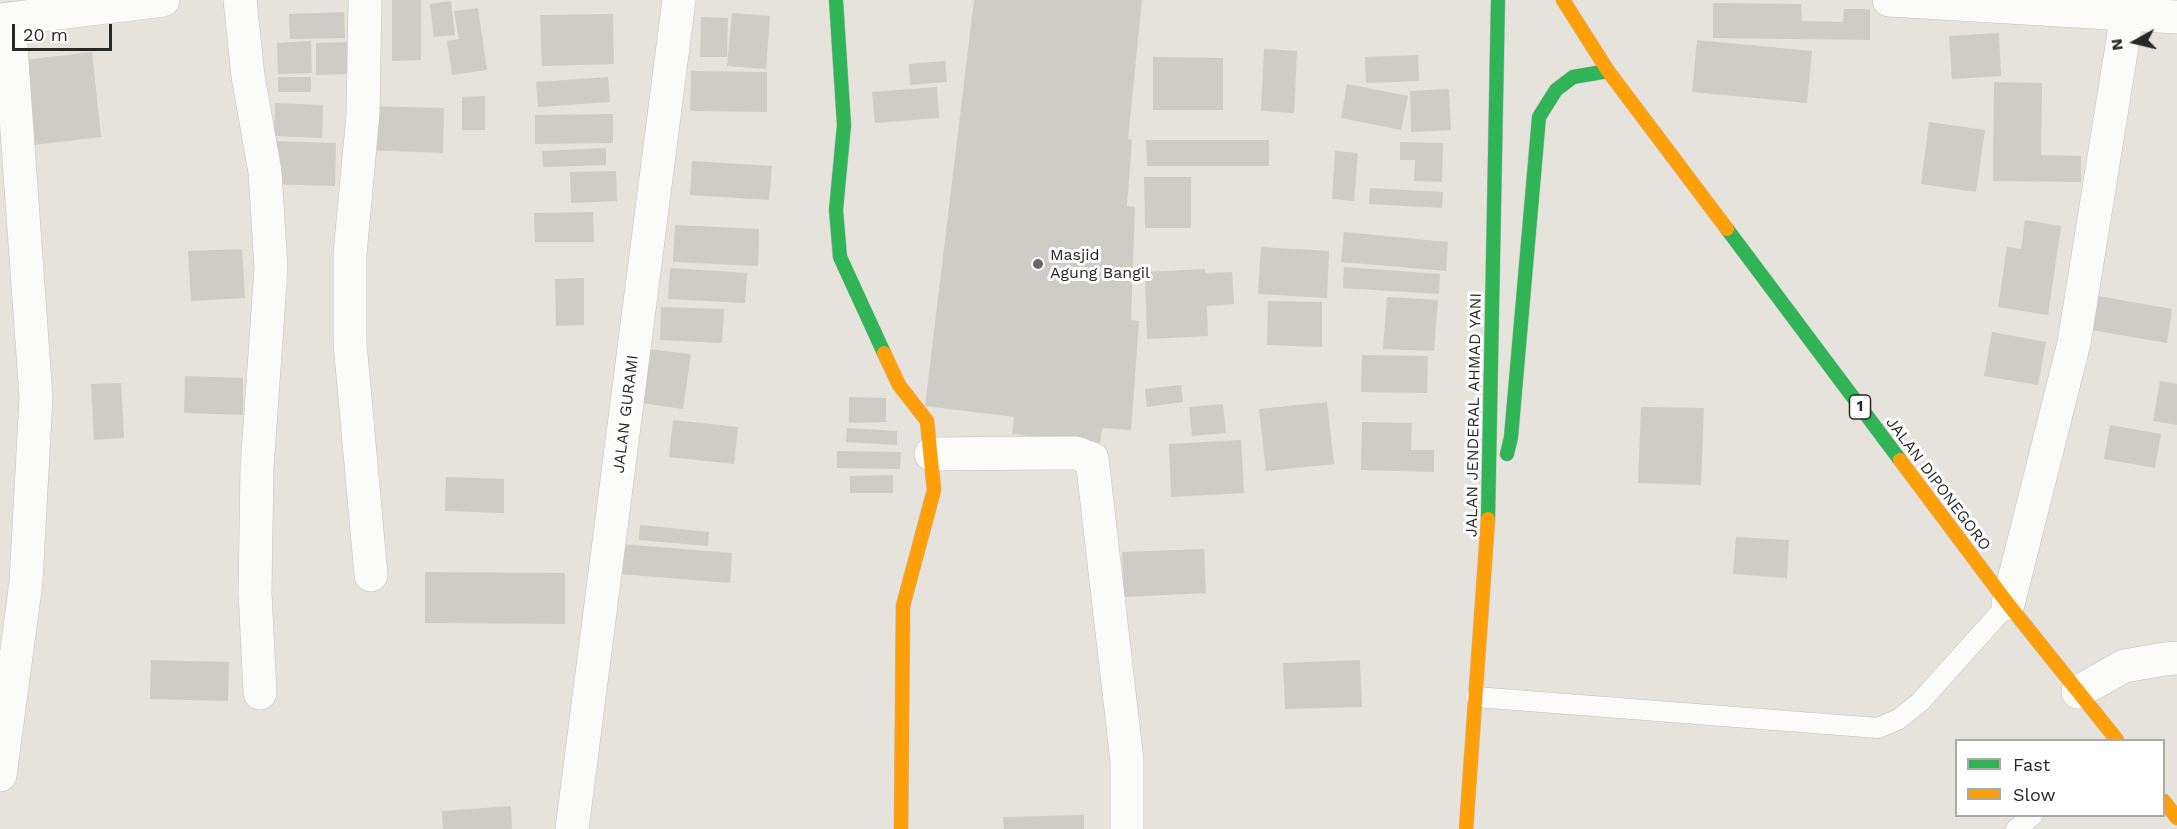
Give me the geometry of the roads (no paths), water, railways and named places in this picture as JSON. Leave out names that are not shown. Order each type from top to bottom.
[{"type":"main road","points":[[836,0],[844,126],[836,210],[840,257],[898,385],[927,421],[934,490],[903,606],[901,829]]},
{"type":"main road","name":"JALAN JENDERAL AHMAD YANI","points":[[1466,829],[1488,531],[1498,0]]},
{"type":"main road","name":"1","points":[[1563,0],[1608,71]]},
{"type":"main road","points":[[1488,531],[1511,437],[1539,117],[1556,90],[1574,77],[1608,71]]},
{"type":"main road","name":"JALAN DIPONEGORO","points":[[1608,71],[2008,604],[2115,739]]},
{"type":"main road","points":[[2165,803],[2177,818]]},
{"type":"street","points":[[0,775],[26,582],[36,397],[4,19],[163,0]]},
{"type":"street","points":[[240,0],[248,76],[265,172],[271,268],[257,468],[255,592],[260,693]]},
{"type":"street","points":[[365,0],[363,114],[350,254],[350,343],[371,575]]},
{"type":"street","name":"JALAN GURAMI","points":[[573,829],[679,0]]},
{"type":"street","points":[[1889,0],[2177,17]]},
{"type":"street","points":[[2008,604],[2074,343],[2127,15]]},
{"type":"street","points":[[931,454],[1076,453],[1092,459],[1127,761],[1127,829]]},
{"type":"street","points":[[2078,692],[2124,666],[2177,658]]},
{"type":"lane","points":[[1476,697],[1878,728],[1899,719],[1920,702],[2008,604]]},
{"type":"lane","points":[[2016,829],[2031,817]]},
{"type":"place","name":"Masjid Agung Bangil","points":[[1038,264]]}]
